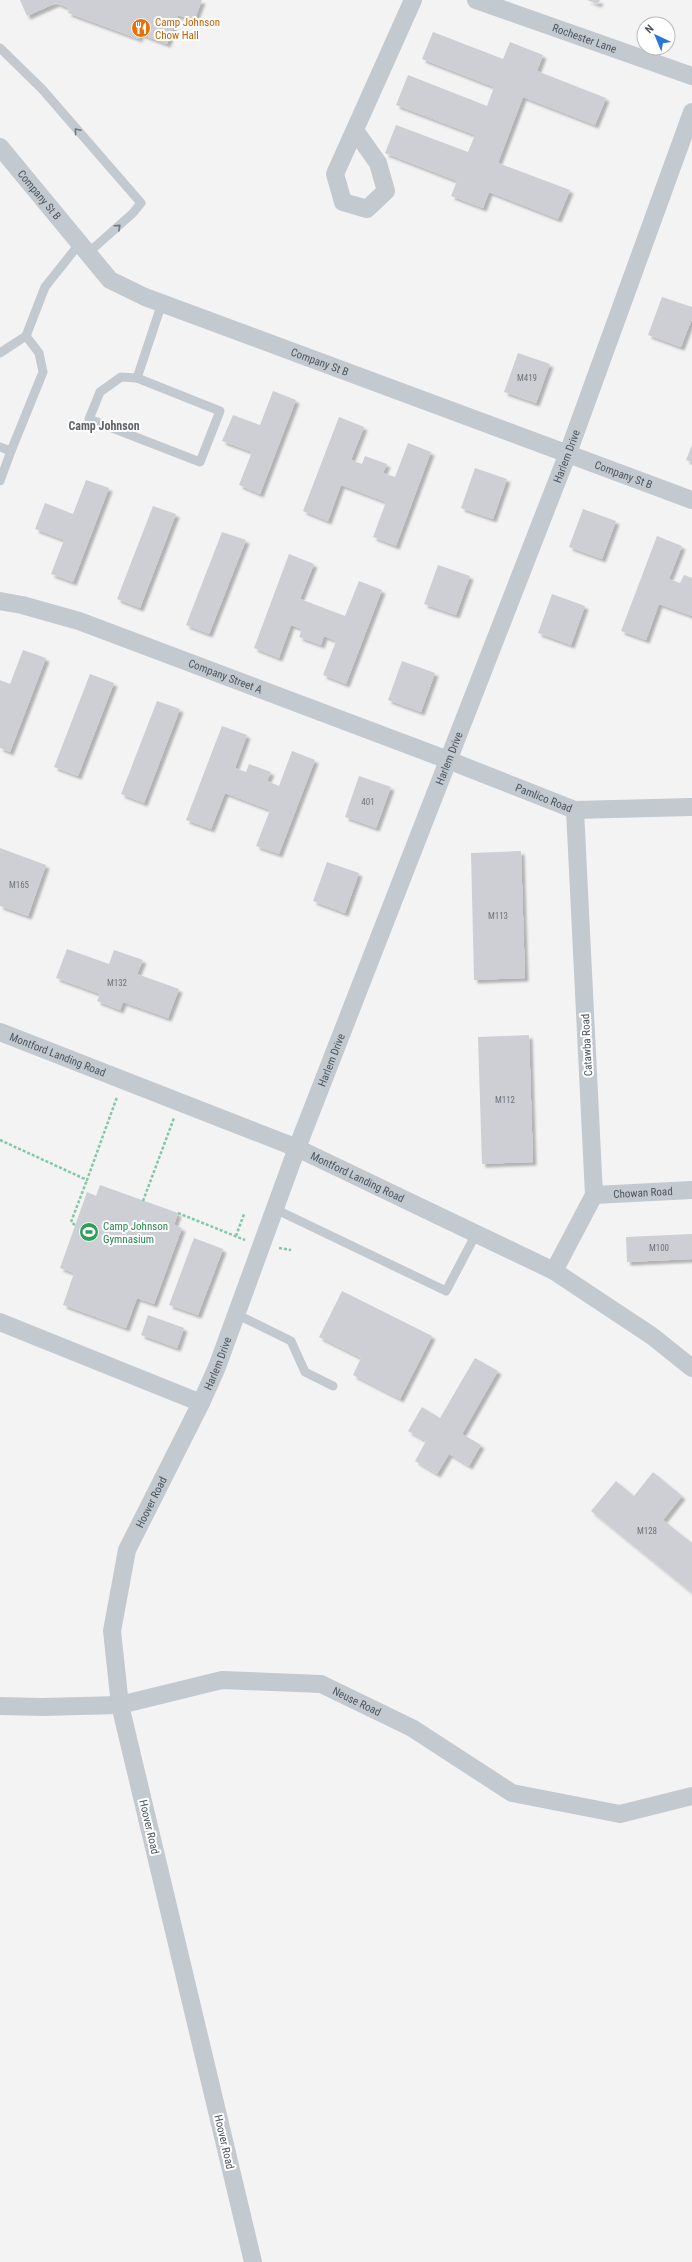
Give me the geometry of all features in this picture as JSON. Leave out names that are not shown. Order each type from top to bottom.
[{"type":"street","points":[[356,132],[413,0]]},
{"type":"street","name":"Rochester Lane","points":[[476,0],[692,76]]},
{"type":"street","name":"Harlem Drive","points":[[201,1403],[236,1314],[297,1148],[568,453],[687,140],[692,112]]},
{"type":"street","name":"Company St B","points":[[0,147],[110,280],[162,303],[692,500]]},
{"type":"street","name":"Company Street A","points":[[0,601],[22,604],[79,621],[448,760]]},
{"type":"street","name":"Pamlico Road","points":[[448,760],[575,810],[692,807]]},
{"type":"street","name":"Catawba Road","points":[[575,810],[594,1195]]},
{"type":"street","name":"Montford Landing Road","points":[[0,1032],[297,1148],[554,1271],[652,1336],[692,1368]]},
{"type":"street","name":"Chowan Road","points":[[594,1195],[692,1190]]},
{"type":"street","points":[[554,1271],[594,1195]]},
{"type":"street","points":[[0,1322],[201,1403]]},
{"type":"street","name":"Hoover Road","points":[[201,1403],[127,1550],[112,1631],[120,1705],[253,2262]]},
{"type":"street","name":"Neuse Road","points":[[0,1706],[120,1705],[222,1680],[322,1684],[412,1728],[512,1793],[620,1814],[692,1796]]},
{"type":"lane","points":[[0,48],[42,89],[141,203],[133,213],[84,248],[45,286],[26,336],[0,353]]},
{"type":"lane","points":[[137,378],[162,303]]},
{"type":"lane","points":[[0,481],[43,372],[39,353],[26,336]]},
{"type":"lane","points":[[121,376],[137,378],[220,411],[200,462],[89,419],[100,392],[121,376]]},
{"type":"lane","points":[[0,447],[12,452]]},
{"type":"lane","points":[[274,1209],[446,1291],[476,1234]]},
{"type":"lane","points":[[236,1314],[291,1341],[305,1372],[333,1386]]},
{"type":"path","points":[[75,1225],[71,1222],[123,1080]]},
{"type":"path","points":[[143,1201],[180,1102]]},
{"type":"path","points":[[0,1140],[87,1180]]},
{"type":"path","points":[[178,1213],[236,1236],[262,1244],[291,1250]]},
{"type":"path","points":[[236,1236],[244,1214]]},
{"type":"building","name":"Camp Johnson Chow Hall","points":[[20,0],[202,0],[194,21],[178,15],[167,44],[140,34],[139,39],[68,13],[69,8],[56,3],[27,16]]},
{"type":"building","points":[[587,0],[600,0],[598,4]]},
{"type":"building","points":[[433,32],[503,59],[510,42],[543,55],[537,71],[606,98],[595,125],[523,97],[498,163],[570,190],[558,219],[489,192],[483,208],[451,196],[457,181],[385,153],[396,125],[468,152],[475,135],[396,105],[408,75],[487,106],[494,87],[422,59]]},
{"type":"building","points":[[662,297],[692,307],[692,318],[681,347],[648,335]]},
{"type":"building","points":[[518,353],[550,364],[536,403],[504,392]]},
{"type":"building","points":[[273,391],[296,400],[260,494],[239,485],[252,452],[222,441],[233,415],[260,425]]},
{"type":"building","points":[[339,417],[364,427],[351,460],[362,464],[365,456],[387,464],[383,473],[395,477],[408,443],[431,452],[396,546],[373,537],[386,502],[341,485],[328,521],[303,511]]},
{"type":"building","points":[[692,445],[692,462],[686,460]]},
{"type":"building","points":[[475,468],[507,479],[493,519],[461,508]]},
{"type":"building","points":[[86,480],[109,488],[73,582],[51,574],[64,540],[35,529],[45,503],[73,514]]},
{"type":"building","points":[[153,506],[176,514],[140,608],[117,599]]},
{"type":"building","points":[[583,509],[616,521],[602,559],[569,547]]},
{"type":"building","points":[[222,532],[246,540],[209,634],[186,625]]},
{"type":"building","points":[[657,536],[682,546],[669,579],[680,583],[684,575],[692,578],[692,616],[659,604],[646,640],[621,631]]},
{"type":"building","points":[[289,554],[314,564],[300,599],[345,616],[359,581],[382,590],[346,684],[323,675],[336,641],[324,636],[321,645],[299,637],[302,629],[291,625],[279,658],[254,648]]},
{"type":"building","points":[[438,565],[470,576],[456,615],[424,604]]},
{"type":"building","points":[[552,594],[585,606],[571,645],[538,633]]},
{"type":"building","points":[[23,650],[46,658],[10,752],[0,748],[0,680],[10,684]]},
{"type":"building","points":[[402,661],[435,673],[421,712],[388,700]]},
{"type":"building","points":[[90,674],[114,683],[78,776],[54,767]]},
{"type":"building","points":[[157,701],[180,709],[144,803],[121,794]]},
{"type":"building","points":[[222,726],[247,735],[235,768],[246,772],[249,764],[271,772],[267,781],[279,786],[292,751],[315,760],[279,854],[256,846],[270,810],[225,793],[211,829],[186,820]]},
{"type":"building","points":[[359,776],[391,787],[376,828],[345,817]]},
{"type":"building","points":[[0,848],[46,865],[28,916],[0,906]]},
{"type":"building","points":[[521,851],[525,978],[474,980],[471,853]]},
{"type":"building","points":[[327,862],[359,873],[345,913],[313,901]]},
{"type":"building","points":[[67,949],[109,964],[114,950],[143,960],[137,974],[179,989],[168,1018],[123,1002],[120,1010],[97,1001],[100,994],[56,978]]},
{"type":"building","points":[[529,1035],[533,1162],[482,1164],[478,1037]]},
{"type":"building","points":[[100,1185],[178,1213],[174,1225],[182,1228],[154,1304],[137,1298],[126,1328],[63,1305],[74,1273],[60,1268],[87,1192],[96,1196]]},
{"type":"building","points":[[692,1234],[692,1259],[627,1262],[626,1237]]},
{"type":"building","points":[[194,1238],[223,1249],[198,1315],[169,1305]]},
{"type":"building","points":[[342,1291],[432,1336],[400,1399],[353,1375],[361,1358],[319,1337]]},
{"type":"building","points":[[148,1315],[184,1328],[177,1348],[141,1335]]},
{"type":"building","points":[[475,1358],[498,1371],[462,1434],[481,1445],[469,1466],[449,1454],[437,1474],[415,1461],[426,1441],[408,1431],[422,1407],[440,1418]]},
{"type":"building","points":[[653,1472],[682,1496],[663,1520],[692,1543],[692,1593],[591,1511],[616,1481],[634,1496]]},
{"type":"place","name":"Camp Johnson Chow Hall","points":[[141,28]]},
{"type":"place","name":"Camp Johnson Gymnasium","points":[[89,1232]]},
{"type":"district","name":"Camp Johnson","points":[[104,426]]}]
